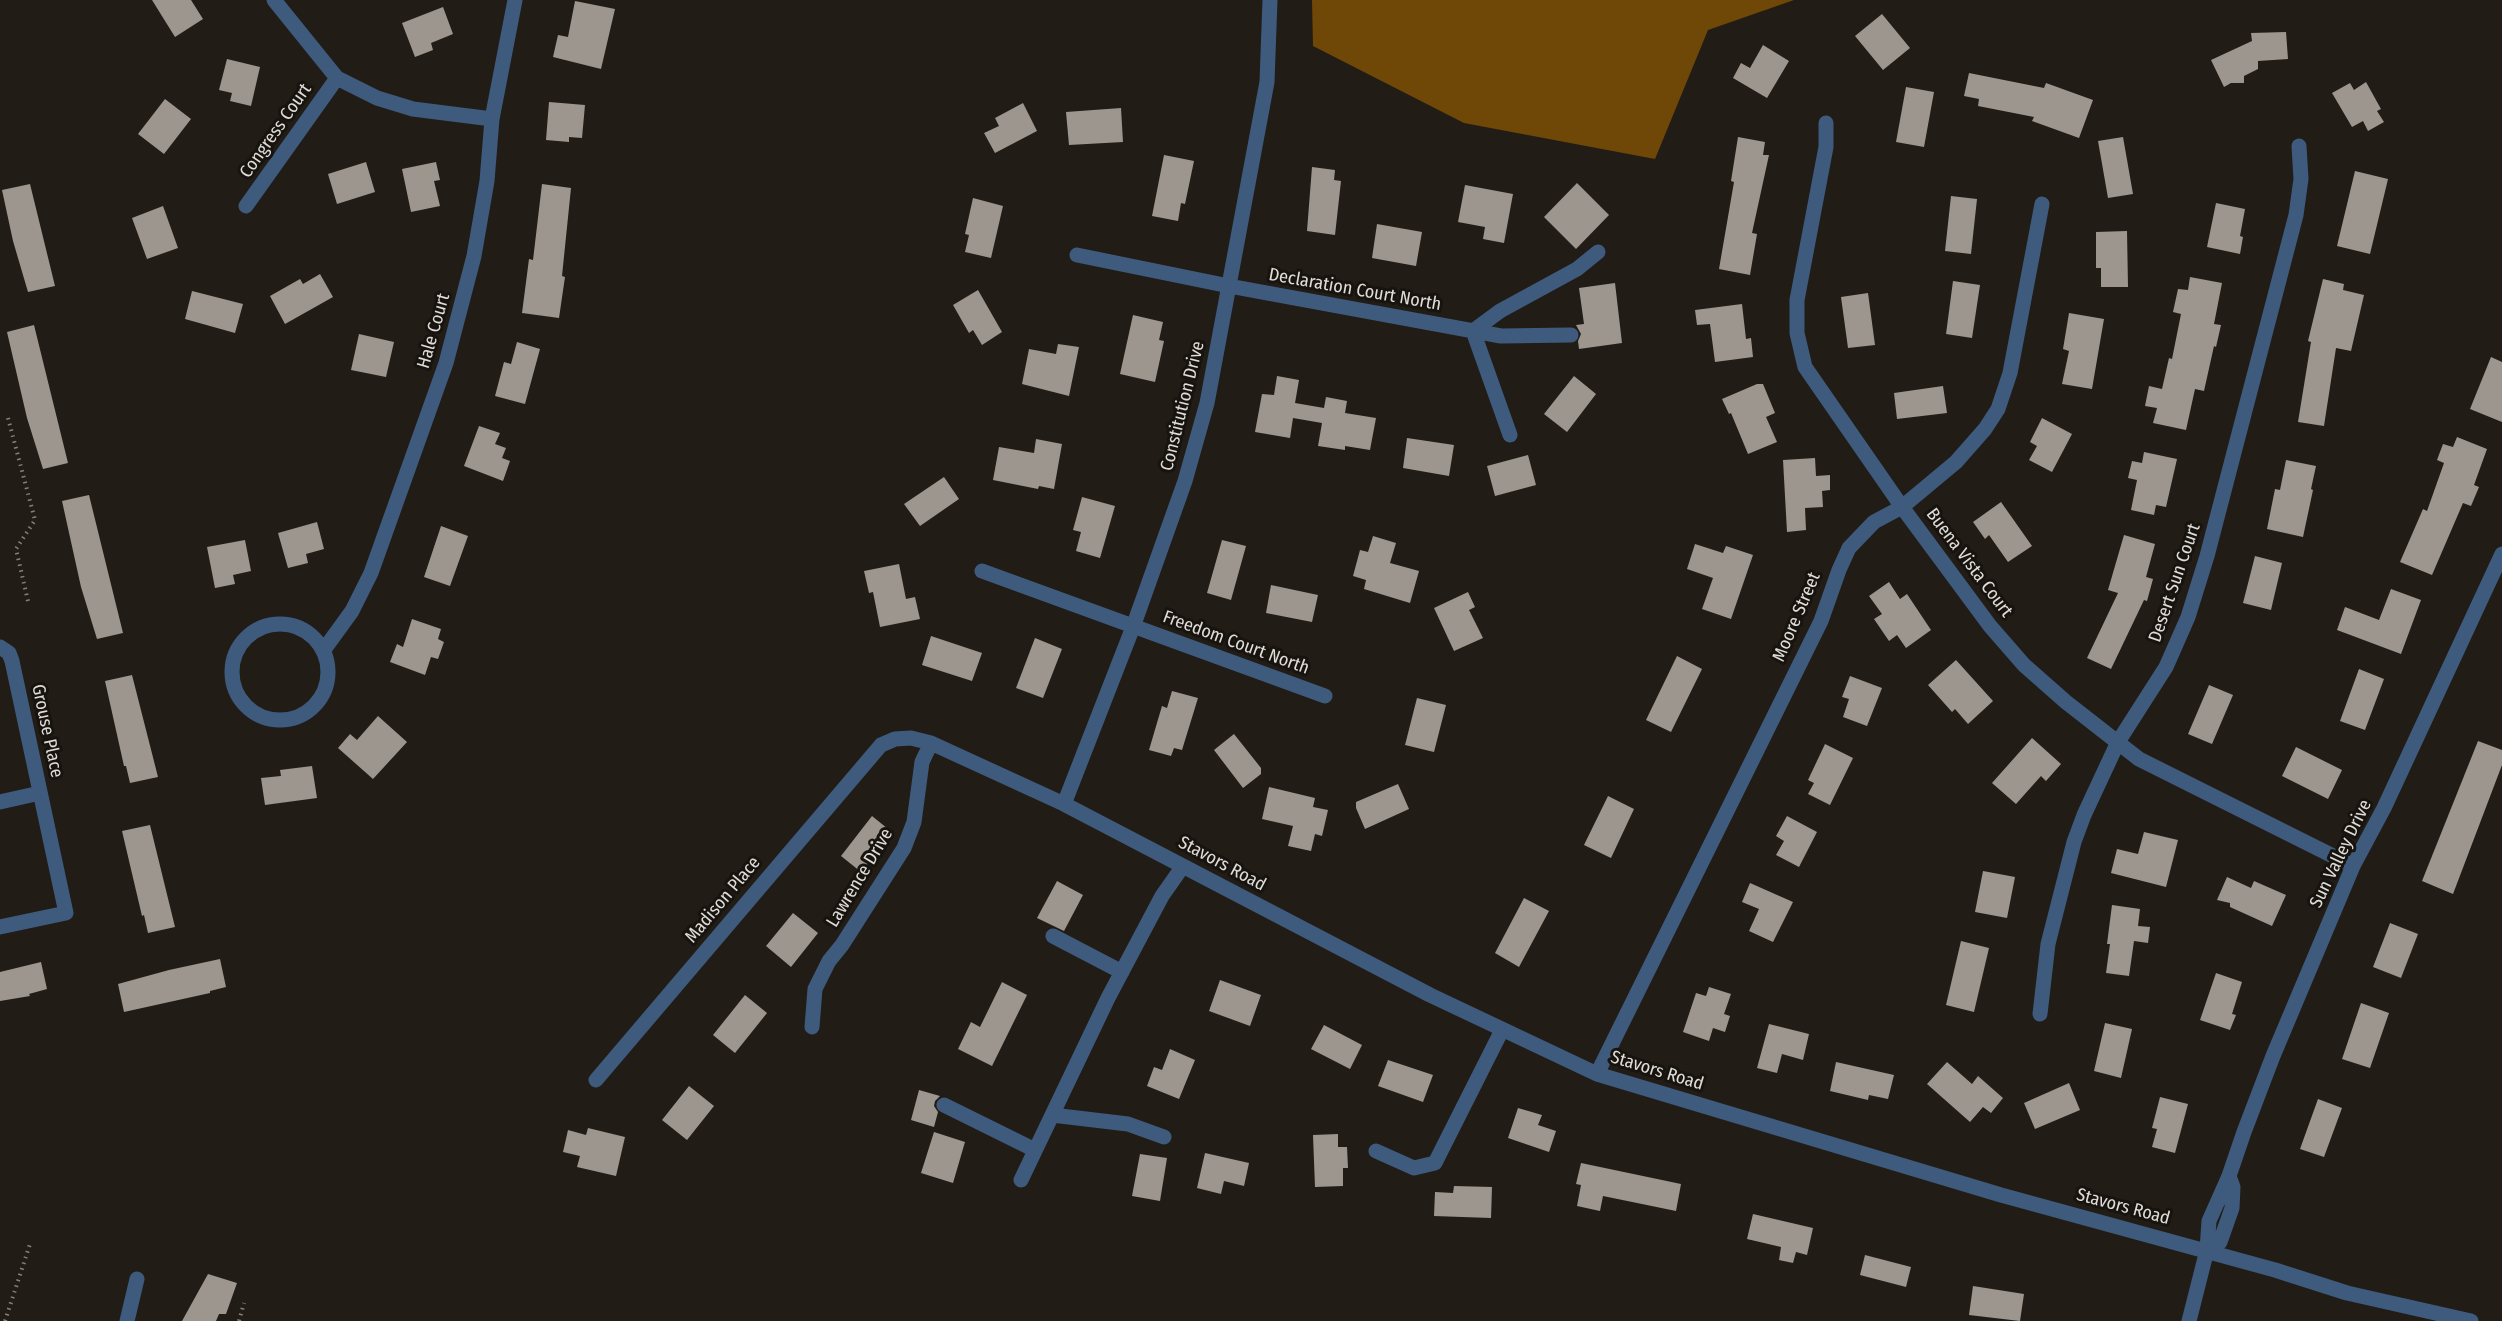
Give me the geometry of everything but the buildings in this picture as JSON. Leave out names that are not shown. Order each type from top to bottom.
[{"type":"street","points":[[274,0],[337,78],[377,98],[412,109],[492,119]]},
{"type":"street","name":"Hale Court","points":[[323,651],[352,611],[371,573],[446,363],[474,256],[487,181],[492,119],[515,0]]},
{"type":"street","name":"Constitution Drive","points":[[1064,804],[1133,627],[1185,481],[1207,403],[1268,82],[1270,0]]},
{"type":"street","name":"Congress Court","points":[[246,206],[337,78]]},
{"type":"street","name":"Buena Vista Court","points":[[1826,123],[1826,147],[1797,300],[1797,333],[1805,367],[1902,507],[1955,581],[2024,664],[2066,702],[2139,759],[2353,866]]},
{"type":"street","name":"Desert Sun Court","points":[[2040,1014],[2048,944],[2061,884],[2084,815],[2118,742],[2166,667],[2188,617],[2208,556],[2296,215],[2301,179],[2299,146]]},
{"type":"street","name":"Moore Street","points":[[1597,1074],[1821,621],[1849,548],[1874,522],[1902,507],[1956,462],[1985,429],[1998,409],[2010,373],[2042,204]]},
{"type":"street","points":[[1510,435],[1473,331],[1500,311],[1577,269],[1598,252]]},
{"type":"street","name":"Declaration Court North","points":[[1077,255],[1473,331],[1517,337],[1571,335]]},
{"type":"street","name":"Sun Valley Drive","points":[[2207,1250],[2220,1242],[2232,1208],[2233,1187],[2229,1176],[2244,1132],[2273,1056],[2353,866],[2384,808],[2502,554]]},
{"type":"street","name":"Freedom Court North","points":[[982,572],[1325,696]]},
{"type":"street","points":[[285,624],[297,627],[316,641],[323,651],[327,674],[325,686],[313,706],[298,716],[280,720],[257,714],[244,703],[234,687],[233,663],[236,652],[251,633],[262,627],[285,624]]},
{"type":"street","name":"Grouse Place","points":[[0,647],[9,653],[12,661],[66,913],[0,927]]},
{"type":"street","name":"Stavors Road","points":[[880,745],[895,739],[911,738],[931,743],[1064,804],[1419,990],[1597,1074],[2001,1195],[2207,1250],[2347,1293],[2471,1321]]},
{"type":"street","name":"Lawrence Drive","points":[[812,1027],[815,989],[829,961],[842,945],[904,848],[914,822],[922,762],[931,743]]},
{"type":"street","name":"Madison Place","points":[[596,1080],[880,745]]},
{"type":"street","points":[[0,802],[40,793]]},
{"type":"street","points":[[1021,1180],[1122,972],[1162,896],[1183,866]]},
{"type":"street","points":[[1053,936],[1122,972]]},
{"type":"street","points":[[1376,1150],[1414,1168],[1435,1163],[1502,1030]]},
{"type":"street","points":[[944,1105],[1035,1150]]},
{"type":"street","points":[[1052,1115],[1128,1124],[1164,1137]]},
{"type":"street","points":[[2189,1321],[2207,1250]]},
{"type":"street","points":[[127,1321],[137,1279]]},
{"type":"path","points":[[8,418],[35,520],[16,549],[28,601]]},
{"type":"path","points":[[5,1321],[30,1244]]},
{"type":"path","points":[[239,1321],[244,1303]]},
{"type":"shaded area","points":[[1312,0],[1794,0],[1708,30],[1655,159],[1464,123],[1313,46]]}]
